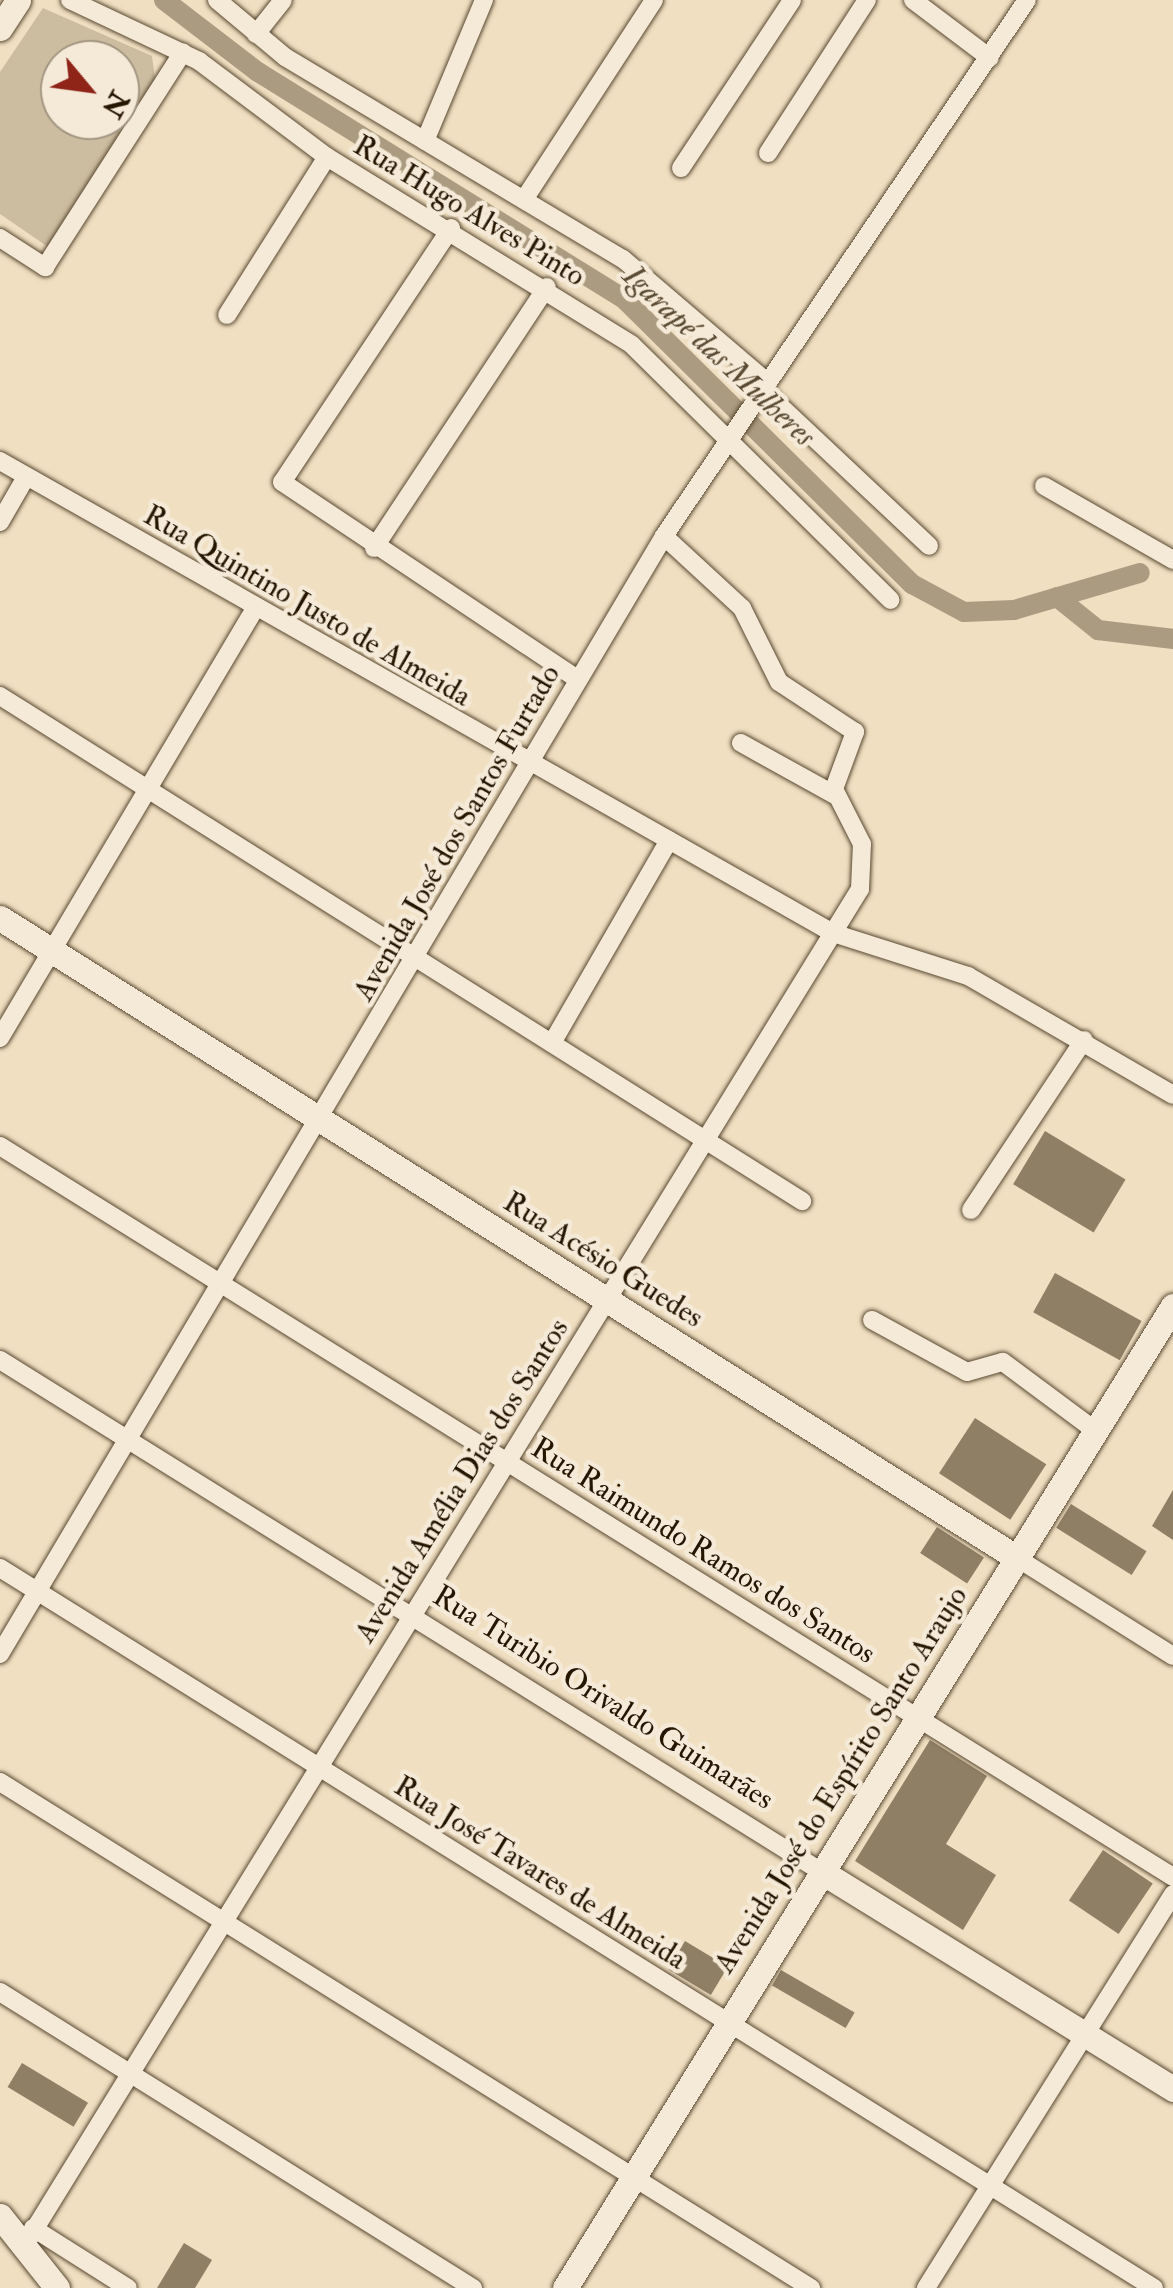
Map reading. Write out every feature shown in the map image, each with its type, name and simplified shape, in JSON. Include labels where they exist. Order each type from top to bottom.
[{"type":"street","points":[[0,28],[18,0]]},
{"type":"street","name":"Rua Hugo Alves Pinto","points":[[70,0],[183,52],[327,157],[548,287],[632,345],[730,437],[891,600]]},
{"type":"street","name":"Rua Hugo Alves Pinto","points":[[217,0],[256,34],[426,142],[623,259],[928,546]]},
{"type":"street","points":[[256,34],[283,0]]},
{"type":"street","points":[[426,142],[484,0]]},
{"type":"street","points":[[525,198],[654,0]]},
{"type":"street","points":[[680,168],[792,0]]},
{"type":"street","points":[[768,153],[867,0]]},
{"type":"street","points":[[913,0],[990,58]]},
{"type":"street","name":"Avenida José dos Santos Furtado","points":[[0,1654],[224,1286],[664,536],[1027,0]]},
{"type":"street","points":[[0,238],[45,267],[183,52]]},
{"type":"street","points":[[227,316],[327,157]]},
{"type":"street","points":[[451,228],[282,482],[374,548],[577,679]]},
{"type":"street","points":[[374,548],[548,287]]},
{"type":"street","name":"Rua Quintino Justo de Almeida","points":[[0,461],[833,933],[968,976],[1173,1095]]},
{"type":"street","points":[[0,522],[26,478]]},
{"type":"street","points":[[1044,486],[1173,560]]},
{"type":"street","points":[[664,536],[742,608],[779,682],[855,732],[835,794],[740,743]]},
{"type":"street","points":[[0,1038],[151,792],[255,608]]},
{"type":"street","points":[[0,696],[802,1201]]},
{"type":"street","name":"Avenida Amélia Dias dos Santos","points":[[28,2238],[126,2072],[412,1617],[860,889],[862,844],[835,794]]},
{"type":"street","points":[[552,1043],[668,840]]},
{"type":"street","name":"Rua Acésio Guedes","points":[[0,918],[1173,1656]]},
{"type":"street","points":[[971,1210],[1084,1040]]},
{"type":"street","name":"Rua Raimundo Ramos dos Santos","points":[[0,1146],[1173,1877]]},
{"type":"street","name":"Avenida José do Espírito Santo Araujo","points":[[565,2288],[1173,1306]]},
{"type":"street","points":[[872,1320],[967,1372],[1003,1362],[1096,1431]]},
{"type":"street","name":"Rua Turibio Orivaldo Guimarães","points":[[0,1360],[1173,2090]]},
{"type":"street","name":"Rua José Tavares de Almeida","points":[[0,1568],[1154,2288]]},
{"type":"street","points":[[0,1782],[812,2288]]},
{"type":"street","points":[[926,2288],[1173,1894]]},
{"type":"street","points":[[0,1992],[472,2288]]},
{"type":"street","points":[[0,2216],[28,2238],[128,2288]]},
{"type":"street","points":[[28,2238],[56,2288]]},
{"type":"shaded area","points":[[43,8],[116,40],[40,40],[40,140],[121,140],[51,249],[0,214],[0,72]]},
{"type":"shaded area","points":[[140,51],[152,56],[156,86],[140,111]]},
{"type":"building","points":[[1045,1131],[1126,1179],[1094,1233],[1013,1184]]},
{"type":"building","points":[[1055,1273],[1142,1321],[1120,1360],[1033,1312]]},
{"type":"building","points":[[975,1418],[1046,1464],[1010,1520],[939,1473]]},
{"type":"building","points":[[1173,1490],[1173,1540],[1152,1526]]},
{"type":"building","points":[[1071,1504],[1146,1551],[1132,1575],[1056,1528]]},
{"type":"building","points":[[937,1527],[984,1557],[967,1583],[920,1553]]},
{"type":"building","points":[[930,1740],[987,1776],[946,1844],[996,1875],[963,1930],[855,1861]]},
{"type":"building","points":[[1103,1850],[1153,1884],[1119,1934],[1069,1901]]},
{"type":"building","points":[[685,1941],[728,1967],[711,1995],[668,1969]]},
{"type":"building","points":[[781,1970],[855,2012],[846,2028],[772,1986]]},
{"type":"building","points":[[22,2063],[88,2103],[74,2127],[8,2087]]},
{"type":"building","points":[[184,2243],[212,2260],[195,2288],[157,2288]]},
{"type":"waterway","name":"Igarapé das Mulheres","points":[[164,0],[258,72],[623,298],[912,584],[964,612],[1014,610],[1140,573]]},
{"type":"waterway","points":[[1057,597],[1098,630],[1173,639]]}]
